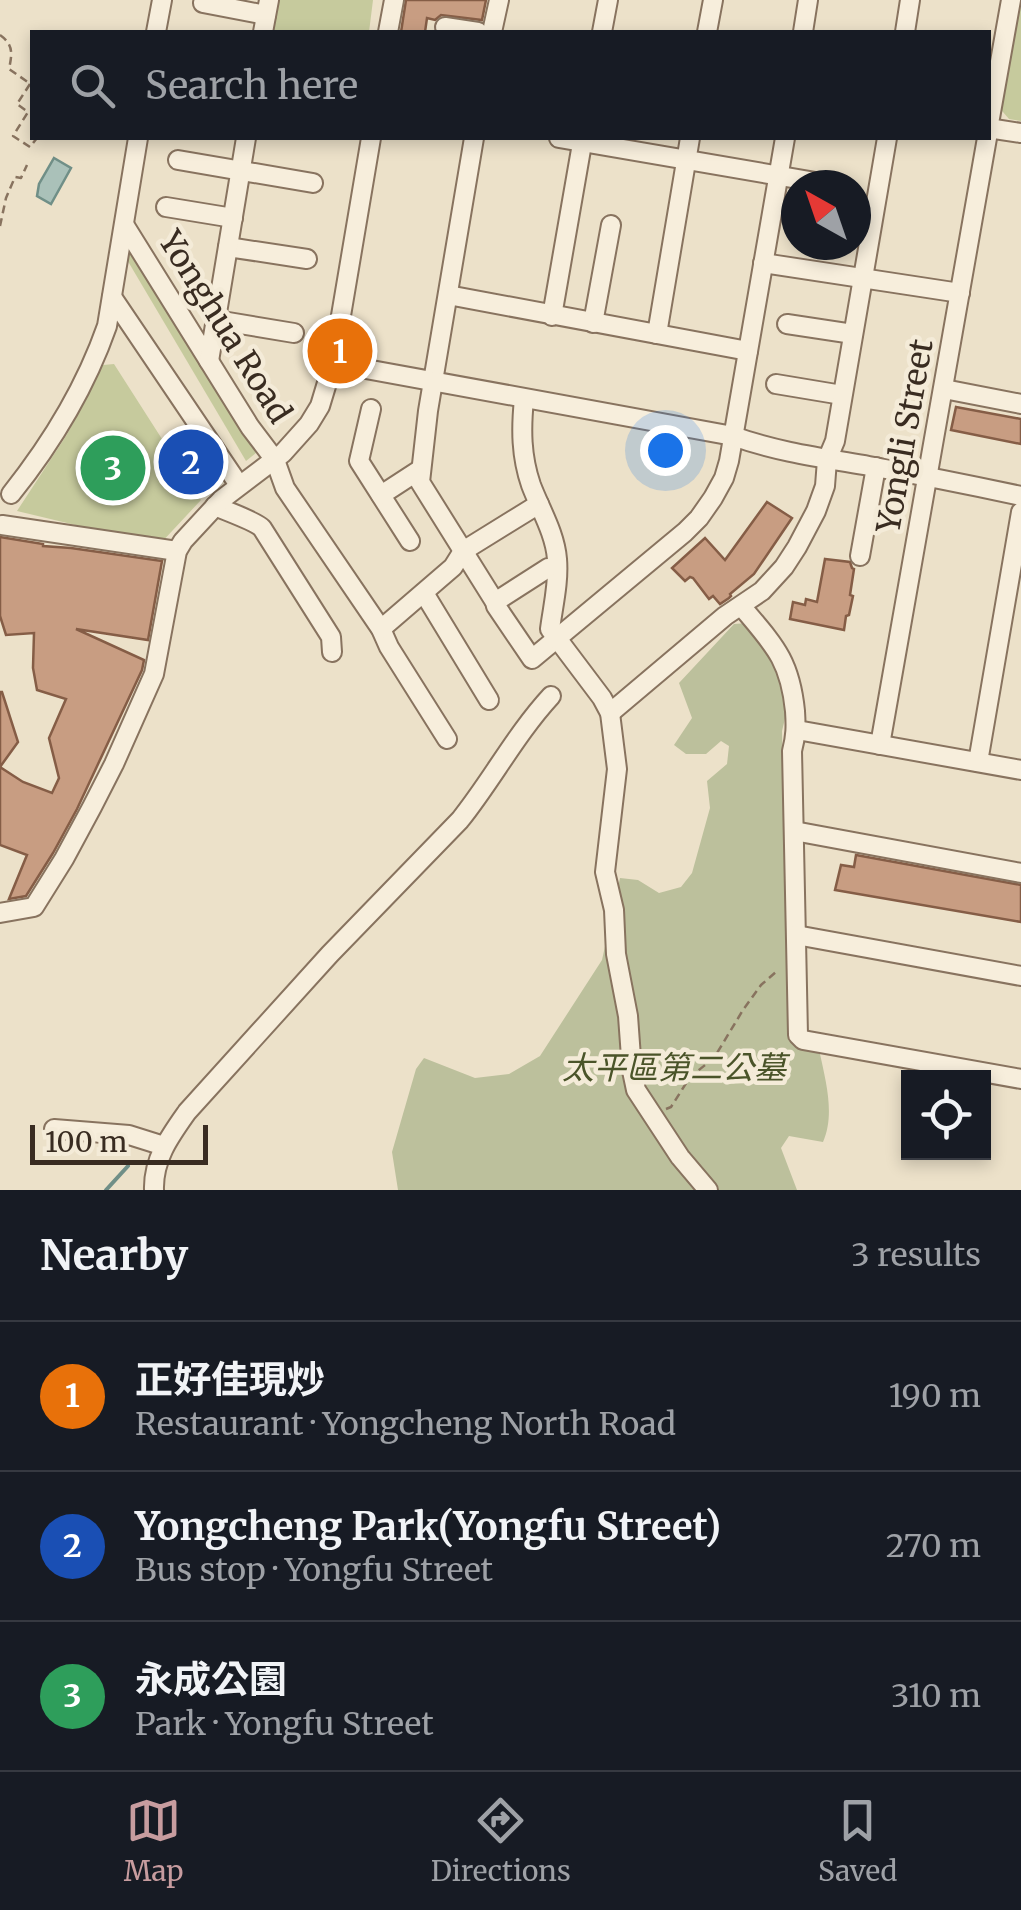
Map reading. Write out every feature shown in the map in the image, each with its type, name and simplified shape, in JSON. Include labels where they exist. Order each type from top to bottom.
[{"type":"street","points":[[156,30],[162,0]]},
{"type":"street","points":[[492,30],[499,0]]},
{"type":"street","points":[[602,30],[608,0]]},
{"type":"street","points":[[707,30],[713,0]]},
{"type":"street","points":[[802,30],[808,0]]},
{"type":"street","points":[[905,30],[910,0]]},
{"type":"street","points":[[991,116],[1011,0]]},
{"type":"street","points":[[388,30],[389,1]]},
{"type":"street","points":[[202,3],[266,16]]},
{"type":"street","points":[[445,28],[462,30]]},
{"type":"street","points":[[991,128],[1021,134]]},
{"type":"street","points":[[11,494],[47,445],[104,335],[138,140]]},
{"type":"street","points":[[209,361],[246,140]]},
{"type":"street","points":[[0,913],[34,907],[64,860],[114,764],[154,674],[177,551],[215,506],[274,460],[309,424],[320,406],[333,363],[371,140]]},
{"type":"street","points":[[474,140],[420,482],[532,659],[699,518],[724,478],[785,140]]},
{"type":"street","points":[[552,316],[583,140],[779,175]]},
{"type":"street","points":[[657,334],[690,140]]},
{"type":"street","points":[[610,713],[726,616],[762,591],[797,547],[825,486],[886,140]]},
{"type":"street","name":"Yongli Street","points":[[880,745],[987,140]]},
{"type":"street","points":[[178,160],[312,183]]},
{"type":"street","points":[[166,207],[232,218]]},
{"type":"street","points":[[593,323],[611,225]]},
{"type":"street","name":"Yonghua Road","points":[[124,226],[274,460],[285,488],[380,629],[447,738]]},
{"type":"street","points":[[228,246],[307,259]]},
{"type":"street","points":[[764,263],[960,293]]},
{"type":"street","points":[[448,295],[748,351]]},
{"type":"street","points":[[112,297],[239,485]]},
{"type":"street","points":[[216,320],[294,334]]},
{"type":"street","points":[[787,324],[853,334]]},
{"type":"street","points":[[333,363],[733,436],[828,460],[1021,496]]},
{"type":"street","points":[[776,384],[842,395]]},
{"type":"street","points":[[944,389],[1021,404]]},
{"type":"street","points":[[524,399],[521,439],[526,468],[557,557],[550,630],[610,713],[617,768],[605,872],[614,910],[616,954],[636,1090],[680,1157],[708,1190]]},
{"type":"street","points":[[372,409],[359,460],[410,541]]},
{"type":"street","points":[[860,556],[876,467]]},
{"type":"street","points":[[381,496],[421,469]]},
{"type":"street","points":[[380,629],[454,567],[463,551],[539,504]]},
{"type":"street","points":[[215,506],[262,528],[331,637],[332,652]]},
{"type":"street","points":[[978,762],[1013,604],[1021,512]]},
{"type":"street","points":[[2,525],[177,551]]},
{"type":"street","points":[[495,602],[548,568]]},
{"type":"street","points":[[424,592],[490,700]]},
{"type":"street","points":[[742,607],[775,646],[794,695],[798,1035],[802,1040],[1021,1080]]},
{"type":"street","points":[[154,1190],[159,1157],[187,1112],[330,954],[460,820],[528,722],[552,696]]},
{"type":"street","points":[[797,730],[1021,770]]},
{"type":"street","points":[[794,831],[1021,873]]},
{"type":"street","points":[[796,935],[1021,976]]},
{"type":"street","points":[[54,1130],[130,1135],[164,1146]]},
{"type":"path","points":[[0,35],[12,51],[10,68],[30,83]]},
{"type":"path","points":[[30,85],[17,104],[28,112],[13,136],[30,147],[35,140]]},
{"type":"path","points":[[0,226],[14,178],[22,178],[28,164]]},
{"type":"path","points":[[0,195],[6,198]]},
{"type":"path","points":[[651,1116],[670,1106],[690,1078],[714,1058],[761,985],[776,972]]},
{"type":"green space","points":[[274,0],[373,0],[369,30],[269,30]]},
{"type":"green space","points":[[1014,5],[1021,6],[1021,121],[1009,119],[997,105]]},
{"type":"green space","points":[[130,239],[262,448],[246,461],[126,258]]},
{"type":"green space","points":[[114,364],[201,500],[159,545],[17,511],[86,399],[93,366]]},
{"type":"green space","name":"太平區第二公墓","points":[[748,623],[768,647],[790,698],[782,731],[790,1042],[820,1054],[828,1098],[823,1142],[789,1136],[781,1148],[797,1190],[398,1190],[392,1152],[416,1069],[424,1058],[475,1078],[509,1074],[540,1056],[602,960],[620,878],[638,880],[659,893],[681,887],[692,873],[710,808],[707,781],[727,764],[729,746],[721,741],[706,754],[686,754],[674,745],[692,718],[679,683],[734,624]]},
{"type":"water","points":[[54,158],[71,168],[51,204],[37,196],[39,184]]},
{"type":"building","points":[[406,0],[486,0],[482,20],[441,15],[435,20],[427,18],[425,30],[401,30]]},
{"type":"building","points":[[956,407],[1021,419],[1021,444],[951,430]]},
{"type":"building","points":[[767,502],[792,518],[754,574],[729,598],[720,604],[713,596],[709,599],[693,578],[685,581],[672,568],[705,538],[725,560]]},
{"type":"building","points":[[0,537],[162,561],[148,640],[76,629],[144,660],[142,670],[53,853],[26,896],[9,899],[27,855],[0,845],[0,767],[23,782],[52,793],[59,778],[49,738],[66,699],[37,690],[34,633],[6,635],[0,616]]},
{"type":"building","points":[[825,559],[850,562],[854,569],[850,595],[853,596],[844,630],[790,619],[793,602],[817,602]]},
{"type":"building","points":[[0,692],[2,692],[18,742],[0,767]]},
{"type":"building","points":[[856,855],[1021,885],[1021,922],[835,890],[841,865],[854,867]]},
{"type":"waterway","points":[[106,1190],[128,1166]]},
{"type":"place","name":"正好佳現炒","points":[[340,351]]},
{"type":"place","name":"Yongcheng Park(Yongfu Street)","points":[[191,462]]},
{"type":"place","name":"永成公園","points":[[113,468]]}]
